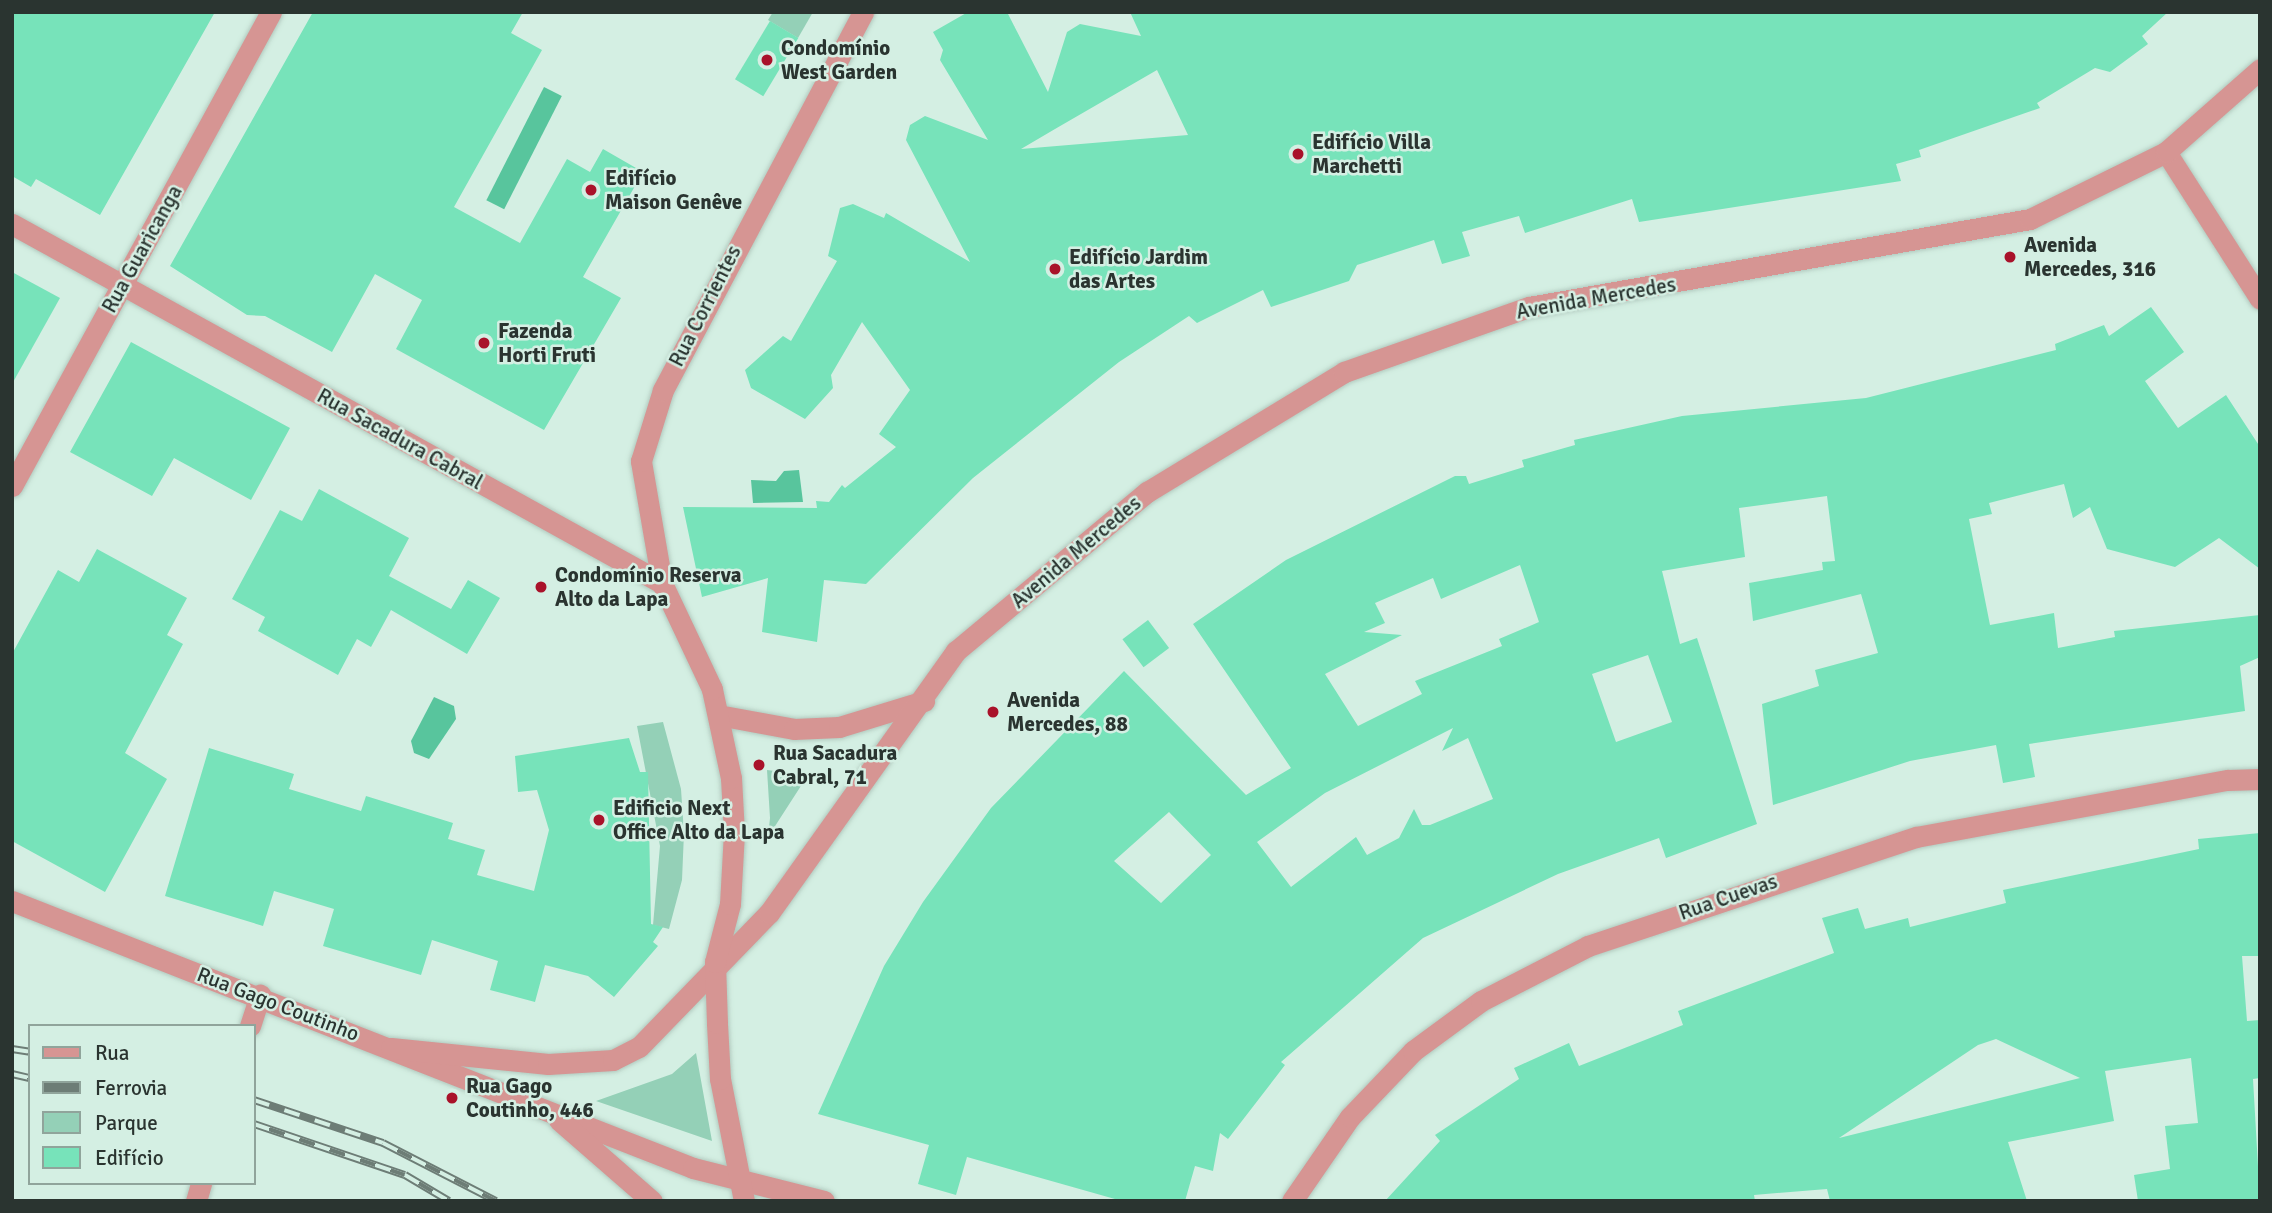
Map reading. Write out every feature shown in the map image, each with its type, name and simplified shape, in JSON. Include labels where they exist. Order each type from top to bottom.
[{"type":"street","name":"Rua Guaricanga","points":[[12,486],[271,12]]},
{"type":"street","name":"Rua Corrientes","points":[[662,583],[641,461],[663,390],[863,12]]},
{"type":"street","name":"Avenida Mercedes","points":[[715,962],[769,913],[924,701],[957,651],[1147,492],[1344,372],[1529,307],[2030,219],[2166,152],[2260,69]]},
{"type":"street","points":[[2166,152],[2260,299]]},
{"type":"street","name":"Rua Sacadura Cabral","points":[[12,224],[662,583]]},
{"type":"street","points":[[662,583],[718,715],[734,833],[730,904],[715,962],[720,1079],[744,1201]]},
{"type":"street","points":[[718,715],[794,729],[839,727],[924,701]]},
{"type":"street","name":"Rua Cuevas","points":[[1292,1201],[1350,1117],[1412,1051],[1481,1001],[1588,946],[1916,837],[2228,779],[2260,779]]},
{"type":"street","name":"Rua Gago Coutinho","points":[[12,901],[260,995],[693,1168],[738,1177],[780,1196],[824,1201]]},
{"type":"street","points":[[391,1048],[548,1064],[613,1060],[664,1028],[715,962]]},
{"type":"street","points":[[251,1024],[260,995]]},
{"type":"street","points":[[545,1107],[652,1201]]},
{"type":"street","points":[[733,1153],[780,1196]]},
{"type":"green space","points":[[773,12],[813,12],[798,38],[768,20]]},
{"type":"green space","points":[[663,722],[681,789],[684,833],[682,880],[669,929],[653,925],[660,846],[637,726]]},
{"type":"green space","points":[[767,770],[808,775],[768,837],[770,818]]},
{"type":"green space","points":[[696,1053],[712,1141],[596,1101],[672,1074]]},
{"type":"shaded area","points":[[544,87],[562,96],[504,209],[486,200]]},
{"type":"shaded area","points":[[799,470],[803,502],[753,503],[751,480],[776,481],[784,471]]},
{"type":"shaded area","points":[[434,697],[454,706],[456,719],[429,759],[414,753],[411,741]]},
{"type":"building","points":[[12,12],[215,12],[100,215],[36,179],[31,187],[12,176]]},
{"type":"building","points":[[313,12],[523,12],[511,33],[542,50],[454,207],[520,243],[567,159],[590,172],[603,149],[643,172],[583,277],[621,298],[544,430],[396,349],[422,300],[375,274],[332,352],[265,316],[247,315],[170,266]]},
{"type":"building","points":[[968,12],[1007,12],[1048,92],[1067,32],[1080,24],[1141,36],[1130,12],[2168,12],[2142,36],[2148,44],[2110,72],[2095,68],[2037,103],[2040,108],[1919,150],[1921,157],[1896,164],[1901,181],[1639,222],[1632,199],[1525,233],[1519,216],[1462,232],[1470,256],[1442,264],[1434,240],[1357,265],[1349,281],[1271,307],[1263,290],[1197,323],[1189,316],[1119,362],[973,478],[866,584],[824,580],[817,642],[762,632],[768,578],[702,597],[683,507],[817,508],[816,501],[829,502],[842,485],[845,488],[896,447],[879,434],[910,390],[862,322],[831,375],[833,388],[805,419],[751,388],[745,370],[783,336],[791,341],[837,261],[828,256],[840,208],[853,204],[884,218],[886,213],[970,262],[906,140],[910,125],[925,116],[988,140],[940,60],[943,50],[933,32]],"holes":[[[1157,70],[1188,135],[1021,149]]]},
{"type":"building","name":"Condomínio West Garden","points":[[770,21],[798,38],[763,96],[735,79]]},
{"type":"building","points":[[12,272],[60,298],[12,384]]},
{"type":"building","points":[[2151,307],[2184,352],[2145,381],[2178,428],[2226,395],[2260,447],[2260,569],[2219,538],[2175,567],[2107,549],[2090,507],[2073,518],[2064,484],[1989,503],[1992,514],[1969,519],[1990,625],[2054,613],[2058,648],[2115,637],[2114,631],[2260,615],[2260,657],[2240,666],[2245,711],[2029,744],[2035,777],[2003,783],[1996,745],[1910,761],[1773,805],[1762,704],[1819,686],[1815,670],[1878,653],[1861,594],[1753,621],[1749,583],[1823,570],[1822,562],[1835,561],[1827,496],[1739,508],[1745,557],[1662,571],[1680,644],[1697,638],[1757,824],[1666,858],[1659,838],[1558,874],[1423,938],[1281,1062],[1285,1065],[1228,1139],[1220,1133],[1213,1171],[1195,1166],[1185,1201],[1122,1201],[967,1157],[956,1195],[918,1184],[929,1145],[818,1114],[884,966],[923,902],[991,808],[1124,671],[1246,795],[1291,768],[1193,624],[1286,560],[1455,476],[1466,476],[1469,484],[1524,467],[1522,460],[1575,445],[1574,440],[1682,416],[1866,398],[2056,350],[2055,344],[2104,325],[2109,336]],"holes":[[[1520,565],[1539,622],[1499,639],[1502,646],[1415,681],[1422,694],[1358,726],[1325,674],[1402,635],[1364,632],[1385,623],[1375,603],[1433,578],[1441,599]],[[1648,655],[1672,722],[1616,742],[1592,674]],[[1453,728],[1442,751],[1468,738],[1493,799],[1430,825],[1422,825],[1414,809],[1399,838],[1367,855],[1356,837],[1291,887],[1257,842],[1325,793]],[[1169,812],[1211,855],[1161,903],[1114,861]]]},
{"type":"building","points":[[131,342],[290,428],[251,500],[174,458],[152,496],[70,452]]},
{"type":"building","points":[[319,489],[409,538],[389,576],[451,609],[468,580],[500,598],[467,654],[391,610],[371,647],[357,639],[338,675],[258,631],[265,617],[232,599],[280,510],[302,521]]},
{"type":"building","points":[[97,549],[187,598],[167,635],[183,644],[125,753],[167,779],[105,892],[12,841],[12,654],[58,570],[79,582]]},
{"type":"building","points":[[1148,620],[1169,648],[1144,667],[1122,639]]},
{"type":"building","points":[[629,738],[640,772],[648,772],[651,924],[663,927],[653,942],[658,946],[614,997],[588,976],[545,965],[535,1002],[490,990],[498,961],[432,940],[421,975],[323,946],[334,909],[274,891],[263,926],[165,896],[209,748],[294,774],[289,789],[361,811],[366,796],[453,823],[448,839],[485,850],[477,875],[534,891],[549,830],[537,790],[518,792],[515,756]]},
{"type":"building","points":[[2260,833],[2258,956],[2242,956],[2247,1021],[2260,1020],[2260,1078],[2253,1079],[2260,1201],[2138,1201],[2134,1175],[2170,1169],[2165,1126],[2198,1123],[2191,1058],[2105,1071],[2114,1121],[2008,1142],[2027,1201],[1830,1201],[1827,1189],[1754,1195],[1755,1201],[1385,1201],[1440,1141],[1435,1135],[1519,1079],[1514,1068],[1569,1043],[1579,1066],[1683,1025],[1678,1011],[1834,953],[1822,918],[1858,908],[1865,929],[1908,918],[1910,927],[2006,903],[2003,890],[2199,849],[2198,839]],"holes":[[[1996,1039],[2080,1078],[1839,1138],[1978,1045]]]},
{"type":"railway","points":[[12,1049],[28,1052]]},
{"type":"railway","points":[[12,1074],[28,1078]]},
{"type":"railway","points":[[256,1101],[383,1143],[496,1201]]},
{"type":"railway","points":[[256,1125],[405,1175],[449,1201]]},
{"type":"place","name":"Condomínio West Garden","points":[[767,60]]},
{"type":"place","name":"Edifício Villa Marchetti","points":[[1298,154]]},
{"type":"place","name":"Edifício Maison Genêve","points":[[591,190]]},
{"type":"place","name":"Avenida Mercedes, 316","points":[[2010,257]]},
{"type":"place","name":"Edifício Jardim das Artes","points":[[1055,269]]},
{"type":"place","name":"Fazenda Horti Fruti","points":[[484,343]]},
{"type":"place","name":"Condomínio Reserva Alto da Lapa","points":[[541,587]]},
{"type":"place","name":"Avenida Mercedes, 88","points":[[993,712]]},
{"type":"place","name":"Rua Sacadura Cabral, 71","points":[[759,765]]},
{"type":"place","name":"Edificio Next Office Alto da Lapa","points":[[599,820]]},
{"type":"place","name":"Rua Gago Coutinho, 446","points":[[452,1098]]}]
